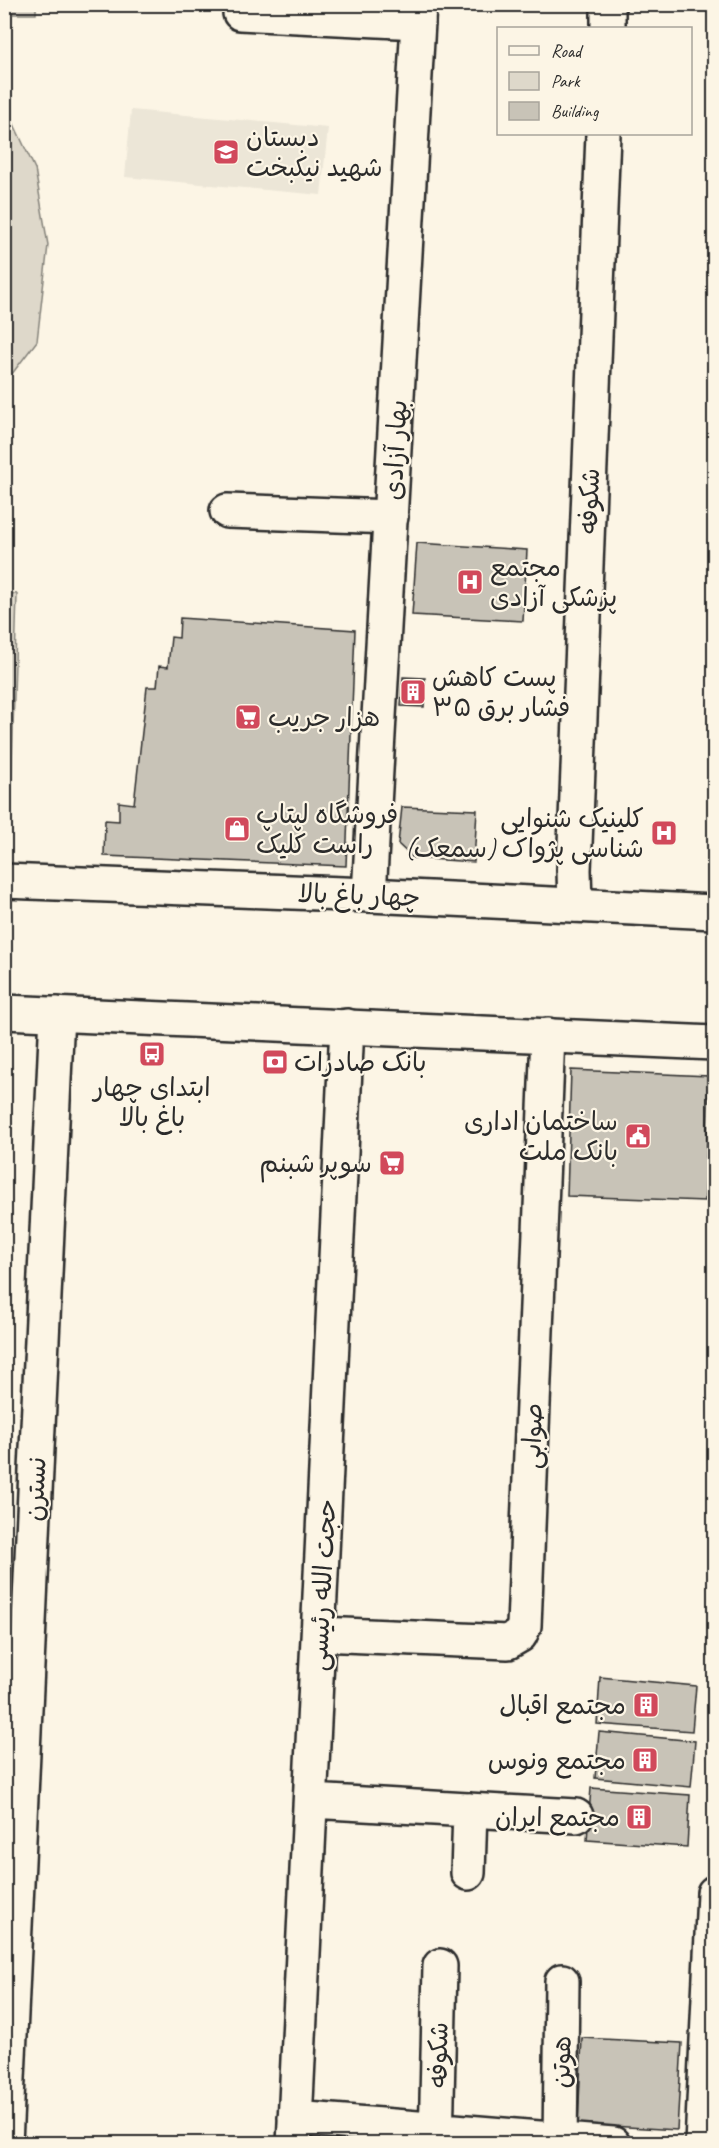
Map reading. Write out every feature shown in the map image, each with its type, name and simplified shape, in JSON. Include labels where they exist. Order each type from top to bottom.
[{"type":"street","points":[[608,4],[608,27]]},
{"type":"street","points":[[240,18],[419,13]]},
{"type":"street","name":"بهار آزادی","points":[[369,895],[419,13]]},
{"type":"street","name":"شکوفه","points":[[575,905],[574,870],[603,135]]},
{"type":"street","points":[[227,511],[391,517]]},
{"type":"street","name":"چهار باغ بالا","points":[[6,882],[369,895],[714,912]]},
{"type":"street","points":[[4,1012],[714,1043]]},
{"type":"street","name":"نسترن","points":[[5,2144],[57,1014]]},
{"type":"street","name":"حجت الله رئیسی","points":[[294,2131],[320,1634],[347,1026]]},
{"type":"street","name":"صوابی","points":[[320,1634],[508,1642],[520,1635],[524,1626],[548,1035]]},
{"type":"street","points":[[311,1801],[576,1816]]},
{"type":"street","points":[[468,1873],[470,1810]]},
{"type":"street","points":[[702,2144],[714,1893]]},
{"type":"street","name":"شکوفه","points":[[436,2136],[440,1966]]},
{"type":"street","name":"هوتن","points":[[560,2141],[562,1982]]},
{"type":"street","points":[[294,2131],[613,2144]]},
{"type":"shaded area","name":"دبستان شهید نیکبخت","points":[[131,110],[328,128],[321,195],[125,177]]},
{"type":"green space","points":[[5,4],[36,5],[36,14],[5,14]]},
{"type":"green space","points":[[4,103],[35,169],[48,245],[37,341],[5,383]]},
{"type":"green space","points":[[5,593],[17,594],[11,797],[4,797]]},
{"type":"building","name":"مجتمع پزشکی آزادی","points":[[417,543],[527,550],[523,621],[412,615]]},
{"type":"building","name":"هزار جریب","points":[[180,618],[355,630],[346,866],[104,856],[105,820],[119,821],[119,802],[134,804],[147,687],[157,687],[159,666],[168,667],[171,637],[179,638]]},
{"type":"building","name":"پست کاهش فشار برق ۳۵","points":[[403,677],[425,678],[424,707],[401,706]]},
{"type":"building","points":[[402,807],[477,810],[474,862],[413,858],[398,844]]},
{"type":"building","name":"ساختمان اداری بانک ملت","points":[[571,1070],[709,1076],[705,1201],[567,1196]]},
{"type":"building","name":"مجتمع اقبال","points":[[600,1677],[696,1686],[692,1731],[597,1724]]},
{"type":"building","name":"مجتمع ونوس","points":[[599,1732],[695,1741],[691,1787],[595,1778]]},
{"type":"building","name":"مجتمع ایران","points":[[591,1788],[690,1795],[687,1847],[587,1840]]},
{"type":"building","points":[[582,2038],[682,2043],[677,2130],[578,2124]]},
{"type":"place","name":"دبستان شهید نیکبخت","points":[[226,152]]},
{"type":"place","name":"مجتمع پزشکی آزادی","points":[[470,582]]},
{"type":"place","name":"پست کاهش فشار برق ۳۵","points":[[413,692]]},
{"type":"place","name":"هزار جریب","points":[[248,717]]},
{"type":"place","name":"فروشگاه لپتاپ راست کلیک","points":[[237,829]]},
{"type":"place","name":"کلینیک شنوایی شناسی پژواک (سمعک)","points":[[664,833]]},
{"type":"place","name":"ابتدای چهار باغ بالا","points":[[152,1054]]},
{"type":"place","name":"بانک صادرات","points":[[275,1062]]},
{"type":"place","name":"ساختمان اداری بانک ملت","points":[[638,1136]]},
{"type":"place","name":"سوپر شبنم","points":[[392,1163]]},
{"type":"place","name":"مجتمع اقبال","points":[[646,1705]]},
{"type":"place","name":"مجتمع ونوس","points":[[645,1760]]},
{"type":"place","name":"مجتمع ایران","points":[[639,1817]]}]
